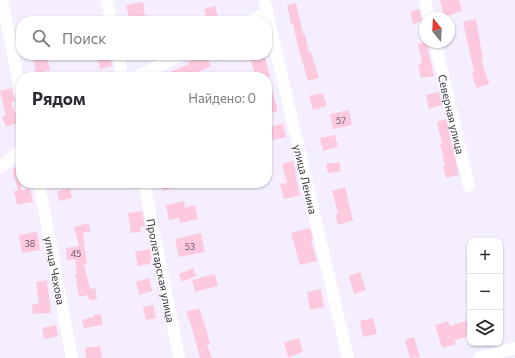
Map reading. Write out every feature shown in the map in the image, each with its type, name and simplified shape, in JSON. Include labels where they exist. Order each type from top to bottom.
[{"type":"street","points":[[2,0],[17,72]]},
{"type":"street","points":[[107,0],[110,16]]},
{"type":"street","points":[[425,0],[428,12]]},
{"type":"street","points":[[255,16],[266,4]]},
{"type":"street","name":"улица Ленина","points":[[266,4],[269,16]]},
{"type":"street","name":"улица Ленина","points":[[272,30],[348,358]]},
{"type":"street","name":"Северная улица","points":[[436,48],[469,186]]},
{"type":"street","points":[[119,60],[121,72]]},
{"type":"street","points":[[146,72],[171,60]]},
{"type":"street","points":[[0,167],[16,155]]},
{"type":"street","name":"улица Чехова","points":[[40,188],[72,358]]},
{"type":"street","name":"Пролетарская улица","points":[[145,188],[179,358]]},
{"type":"street","points":[[486,357],[515,348]]},
{"type":"building","points":[[440,0],[459,0],[462,11],[455,13],[455,12],[443,12]]},
{"type":"building","points":[[143,2],[145,16],[129,16],[126,5]]},
{"type":"building","points":[[296,3],[303,34],[305,34],[309,53],[311,52],[319,78],[308,81],[293,23],[291,24],[287,5]]},
{"type":"building","points":[[215,6],[218,16],[206,16],[204,9]]},
{"type":"building","points":[[419,9],[419,22],[413,24],[410,12]]},
{"type":"building","points":[[476,19],[483,59],[481,59],[489,84],[476,88],[463,22]]},
{"type":"building","points":[[418,44],[419,48],[427,48],[434,76],[421,78],[418,64],[422,63]]},
{"type":"building","points":[[33,60],[48,60],[50,70],[36,72]]},
{"type":"building","points":[[98,60],[111,60],[112,66],[100,69]]},
{"type":"building","points":[[193,60],[208,60],[211,66],[198,72],[170,72],[189,64],[188,62]]},
{"type":"building","points":[[251,60],[265,60],[269,72],[254,72]]},
{"type":"building","points":[[12,88],[15,101],[11,102],[16,114],[16,123],[6,127],[2,117],[6,115],[0,91]]},
{"type":"building","points":[[272,90],[278,111],[272,113]]},
{"type":"building","points":[[439,92],[442,105],[429,109],[426,95]]},
{"type":"building","points":[[323,93],[327,106],[313,110],[309,96]]},
{"type":"building","points":[[349,110],[352,125],[333,129],[330,114]]},
{"type":"building","points":[[446,119],[459,175],[446,178],[440,144],[442,144],[437,122]]},
{"type":"building","points":[[283,124],[286,137],[273,140],[272,127]]},
{"type":"building","points":[[335,135],[338,147],[323,151],[320,138]]},
{"type":"building","points":[[293,161],[300,195],[284,199],[280,184],[287,183],[282,164]]},
{"type":"building","points":[[339,162],[341,171],[328,173],[326,164]]},
{"type":"building","points":[[16,168],[16,183],[12,169]]},
{"type":"building","points":[[345,187],[353,220],[338,225],[335,214],[338,213],[332,191]]},
{"type":"building","points":[[17,188],[21,188],[21,190],[30,188],[33,202],[17,205],[14,191],[18,190]]},
{"type":"building","points":[[70,188],[72,198],[59,201],[57,191]]},
{"type":"building","points":[[162,188],[171,188],[163,191]]},
{"type":"building","points":[[184,201],[185,208],[195,205],[198,219],[180,223],[179,218],[169,220],[166,205]]},
{"type":"building","points":[[142,211],[145,226],[140,227],[141,232],[131,233],[128,213]]},
{"type":"building","points":[[88,223],[91,231],[83,233],[87,264],[84,264],[90,289],[95,288],[97,299],[89,300],[88,295],[79,297],[75,274],[77,274],[75,259],[67,260],[66,248],[79,246],[74,227]]},
{"type":"building","points":[[310,228],[313,240],[311,240],[317,261],[300,265],[291,233]]},
{"type":"building","points":[[37,232],[40,250],[22,253],[19,235]]},
{"type":"building","points":[[201,233],[205,252],[179,257],[175,239]]},
{"type":"building","points":[[150,249],[152,260],[150,260],[150,264],[138,266],[135,252]]},
{"type":"building","points":[[193,268],[196,276],[182,282],[179,274]]},
{"type":"building","points":[[360,272],[366,290],[354,294],[349,276]]},
{"type":"building","points":[[215,274],[218,286],[195,292],[192,280]]},
{"type":"building","points":[[149,278],[152,291],[139,295],[136,282]]},
{"type":"building","points":[[47,280],[51,313],[33,314],[32,304],[39,304],[36,282]]},
{"type":"building","points":[[321,289],[324,307],[310,310],[307,292]]},
{"type":"building","points":[[153,305],[156,318],[146,320],[143,307]]},
{"type":"building","points":[[199,308],[206,328],[210,344],[207,344],[212,358],[200,358],[186,312]]},
{"type":"building","points":[[101,314],[103,325],[84,328],[82,320],[94,317],[93,315]]},
{"type":"building","points":[[373,318],[377,334],[363,337],[360,321]]},
{"type":"building","points":[[448,321],[450,326],[467,321],[467,337],[455,340],[456,344],[442,348],[435,325]]},
{"type":"building","points":[[56,325],[58,336],[44,339],[42,328]]},
{"type":"building","points":[[414,337],[420,357],[410,358],[405,340]]},
{"type":"building","points":[[299,338],[303,352],[288,357],[284,342]]},
{"type":"building","points":[[100,346],[102,358],[86,358],[85,348]]}]
